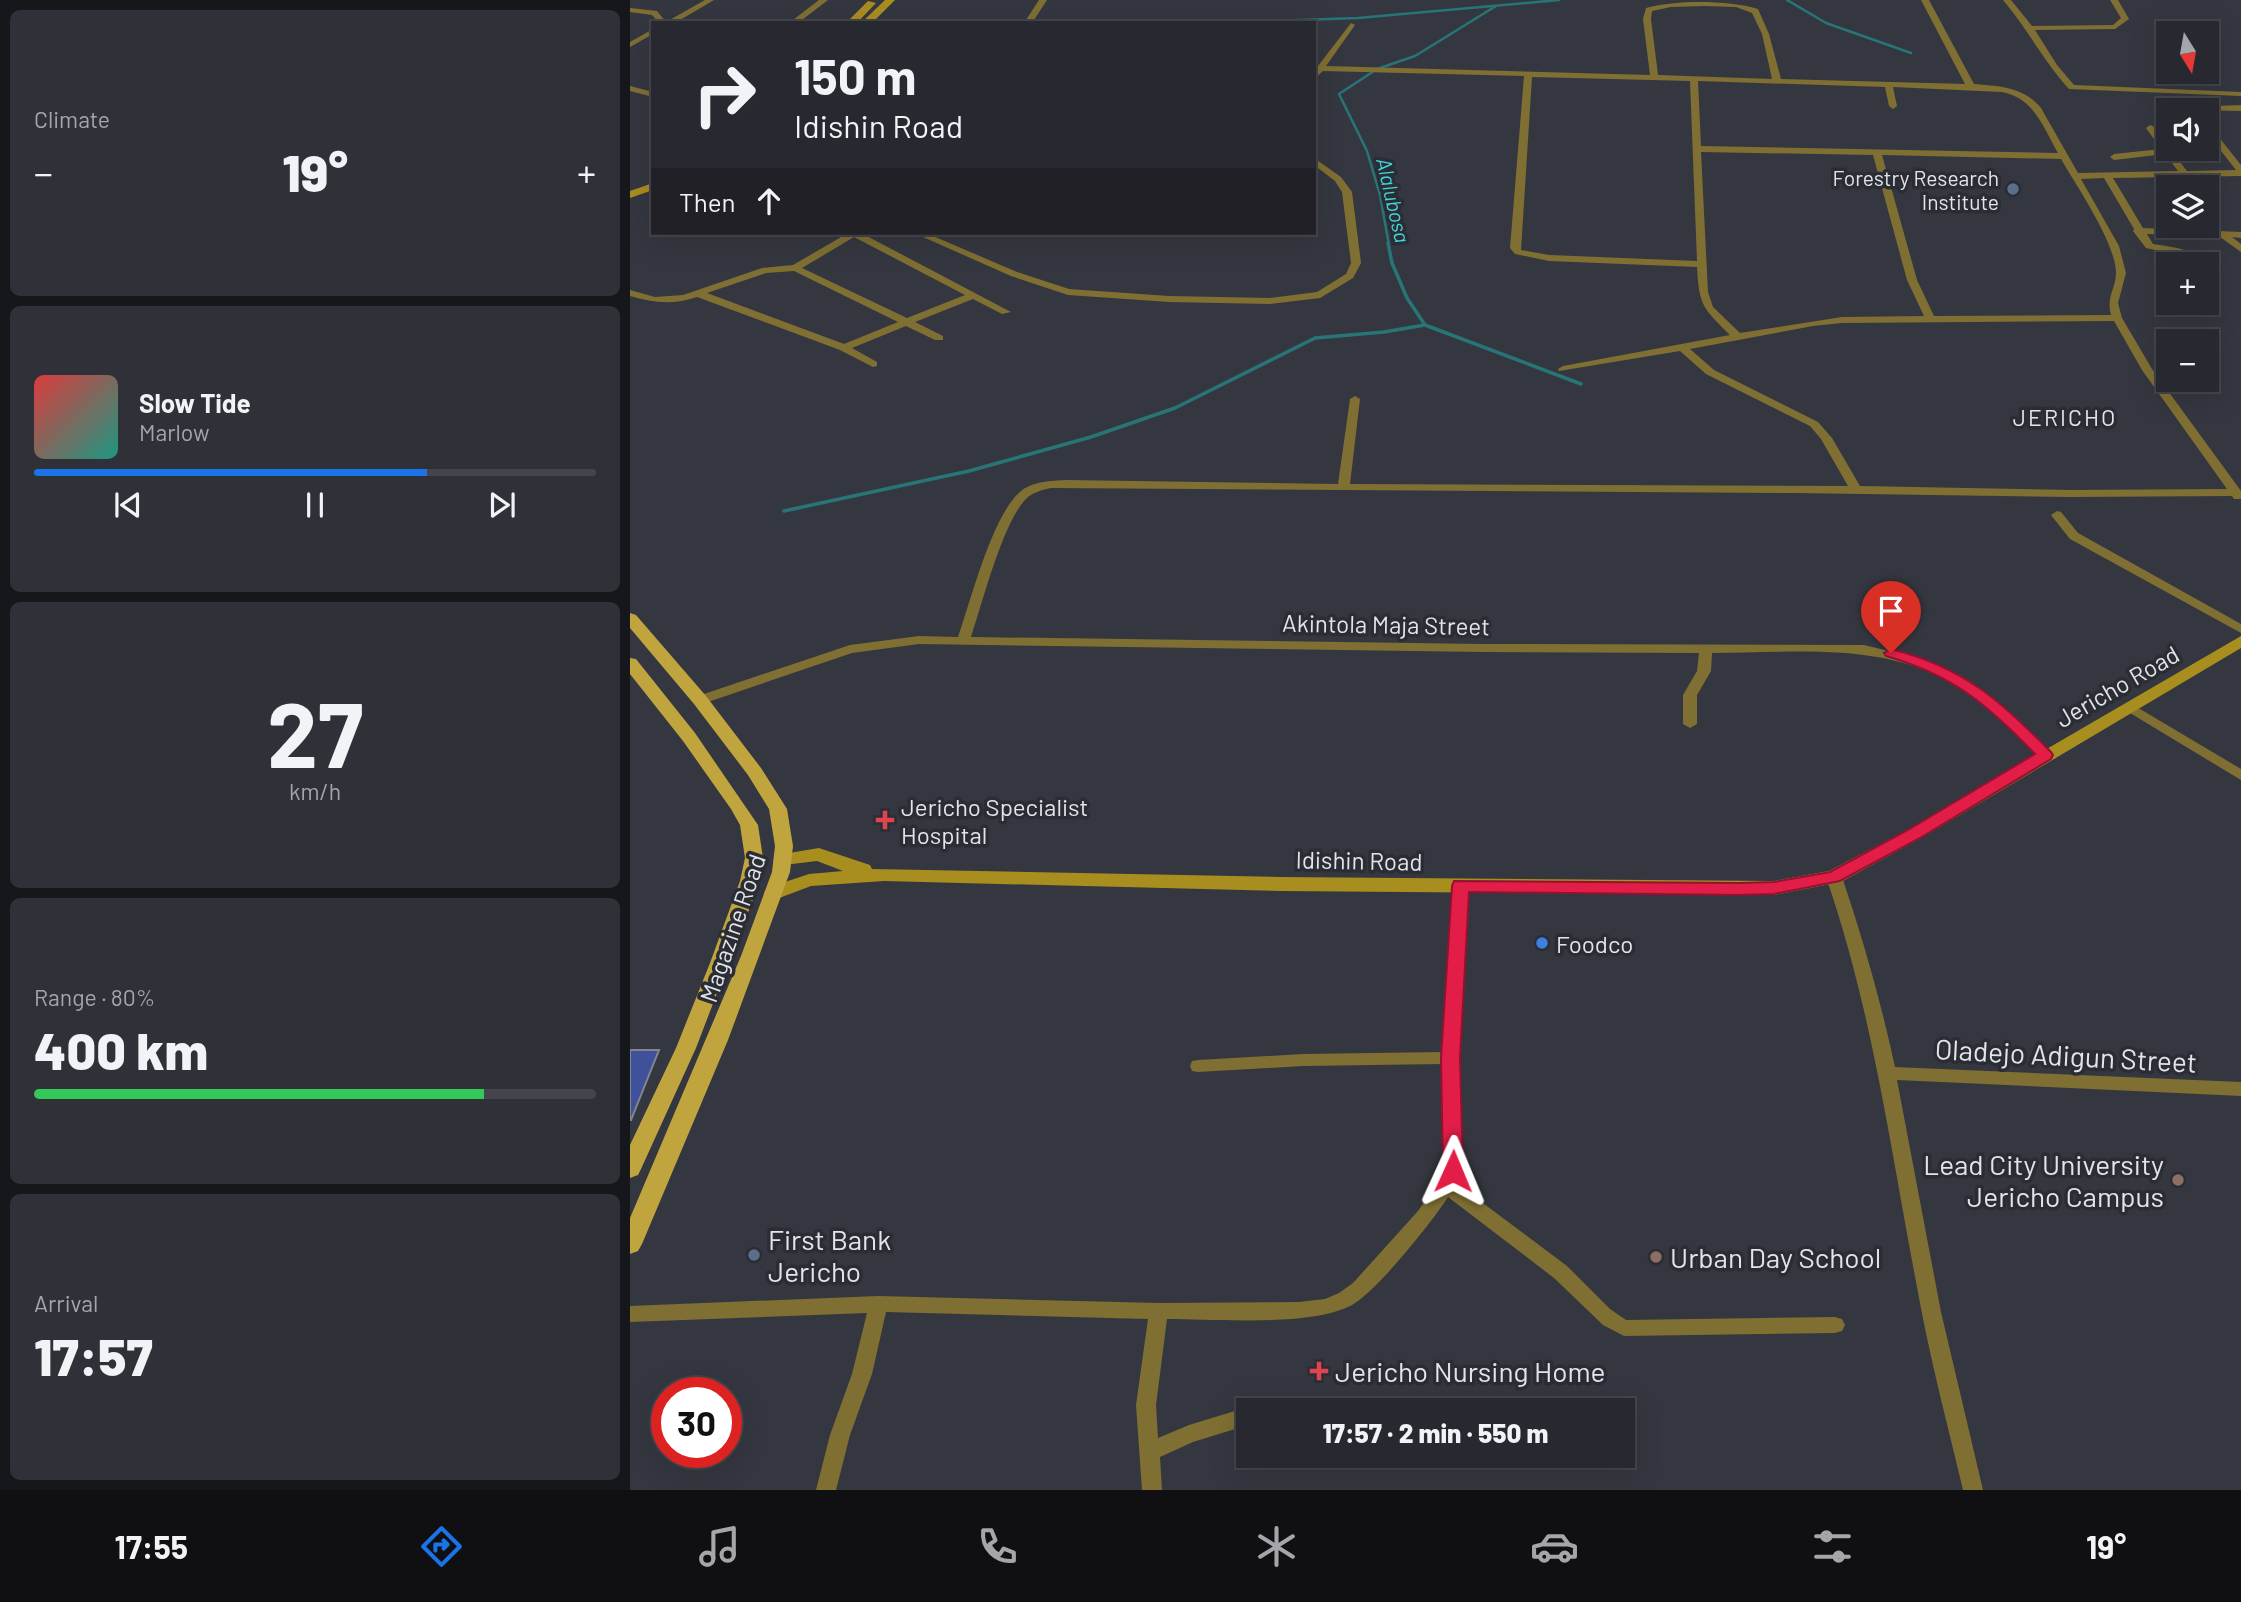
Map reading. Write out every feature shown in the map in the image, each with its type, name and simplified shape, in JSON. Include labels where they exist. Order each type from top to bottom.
[{"type":"main road","name":"Magazine Road","points":[[630,618],[700,701],[773,799],[781,819],[784,859],[774,893],[718,1040],[630,1244]]},
{"type":"main road","name":"Magazine Road","points":[[630,663],[689,737],[739,807],[751,834],[754,858],[750,881],[720,963],[686,1048],[630,1169]]},
{"type":"street","points":[[673,21],[710,0]]},
{"type":"street","points":[[796,21],[824,0]]},
{"type":"street","points":[[852,21],[873,0]]},
{"type":"street","points":[[868,21],[890,0]]},
{"type":"street","points":[[1029,21],[1043,0]]},
{"type":"street","points":[[1925,0],[1971,87]]},
{"type":"street","points":[[2007,0],[2031,28],[2052,66],[2072,87],[2241,94]]},
{"type":"street","points":[[2031,28],[2115,27],[2124,19],[2115,0]]},
{"type":"street","points":[[1654,78],[1647,19],[1650,10],[1675,4],[1717,2],[1747,6],[1755,10],[1773,61],[1777,82]]},
{"type":"street","points":[[630,10],[654,13],[661,21]]},
{"type":"street","points":[[1316,71],[1351,25]]},
{"type":"street","points":[[633,41],[651,32]]},
{"type":"street","points":[[633,41],[651,43]]},
{"type":"street","points":[[1316,71],[1528,74],[1971,87],[2010,90],[2027,97],[2037,108],[2119,260],[2120,273],[2113,303],[2117,318],[2147,370],[2239,496]]},
{"type":"street","points":[[1528,74],[1518,200],[1518,251],[1538,257],[1702,264]]},
{"type":"street","points":[[1694,80],[1703,292],[1708,308],[1739,338]]},
{"type":"street","points":[[1888,84],[1893,106]]},
{"type":"street","points":[[630,88],[651,94]]},
{"type":"street","points":[[2180,93],[2184,98]]},
{"type":"street","points":[[2219,109],[2241,108]]},
{"type":"street","points":[[2150,128],[2156,136]]},
{"type":"street","points":[[2219,144],[2241,172]]},
{"type":"street","points":[[1696,149],[2063,156]]},
{"type":"street","points":[[1875,151],[1912,280],[1930,318]]},
{"type":"street","points":[[2114,158],[2156,153]]},
{"type":"street","points":[[2175,161],[2184,174]]},
{"type":"street","points":[[924,235],[1014,274],[1068,292],[1169,299],[1270,301],[1320,295],[1350,276],[1356,263],[1347,191],[1338,179],[1316,162]]},
{"type":"street","points":[[2074,176],[2241,172]]},
{"type":"street","points":[[2107,175],[2149,246],[2174,252]]},
{"type":"street","points":[[630,185],[651,178]]},
{"type":"street","points":[[630,195],[651,187]]},
{"type":"street","points":[[2138,231],[2241,235]]},
{"type":"street","points":[[630,293],[665,300],[699,294],[765,270],[794,268],[851,235]]},
{"type":"street","points":[[858,235],[1006,312]]},
{"type":"street","points":[[2224,236],[2241,249]]},
{"type":"street","points":[[794,268],[939,338]]},
{"type":"street","points":[[699,294],[844,348],[873,364]]},
{"type":"street","points":[[844,348],[973,295]]},
{"type":"street","points":[[1563,369],[1832,321],[2117,318]]},
{"type":"street","points":[[1683,348],[1710,372],[1814,424],[1826,438],[1856,490]]},
{"type":"street","points":[[1344,486],[1355,399]]},
{"type":"street","points":[[963,642],[1008,519],[1021,495],[1033,489],[1081,484],[2239,496]]},
{"type":"street","points":[[2057,515],[2074,536],[2241,629]]},
{"type":"street","name":"Akintola Maja Street","points":[[700,701],[831,655],[872,644],[919,640],[1576,649],[1864,649],[1927,663],[1946,671],[1996,707],[2045,755]]},
{"type":"street","name":"Jericho Road","points":[[1834,877],[1914,834],[2241,641]]},
{"type":"street","points":[[1690,724],[1690,695],[1704,671],[1706,647]]},
{"type":"street","points":[[2130,707],[2241,775]]},
{"type":"street","points":[[784,859],[819,854],[843,866],[884,875]]},
{"type":"street","points":[[774,893],[809,880],[884,875]]},
{"type":"street","name":"Idishin Road","points":[[884,875],[1739,889],[1774,888],[1834,877]]},
{"type":"street","points":[[1834,877],[1851,926],[1889,1073],[1927,1290],[1973,1490]]},
{"type":"street","points":[[630,1314],[877,1304],[1159,1311],[1299,1310],[1326,1307],[1346,1299],[1360,1290],[1446,1185],[1453,1171],[1455,1156],[1451,1058],[1460,886]]},
{"type":"street","points":[[1198,1066],[1303,1060],[1451,1058]]},
{"type":"street","name":"Oladejo Adigun Street","points":[[1889,1073],[2241,1089]]},
{"type":"street","points":[[1446,1185],[1571,1281],[1615,1324],[1634,1328],[1835,1325]]},
{"type":"street","points":[[826,1490],[840,1435],[862,1374],[877,1304]]},
{"type":"street","points":[[1152,1490],[1146,1405],[1159,1311]]},
{"type":"street","points":[[1150,1452],[1189,1434],[1236,1420]]},
{"type":"building","points":[[630,1050],[659,1050],[631,1120],[630,1120]]},
{"type":"waterway","points":[[1267,21],[1358,18],[1559,0]]},
{"type":"waterway","points":[[1787,0],[1826,23],[1911,53]]},
{"type":"waterway","name":"Alalubosa","points":[[1389,245],[1380,195],[1367,151],[1339,94],[1377,69],[1415,56],[1496,6]]},
{"type":"waterway","name":"Alalubosa","points":[[1388,243],[1392,263],[1407,298],[1425,325]]},
{"type":"waterway","points":[[784,511],[969,471],[1091,437],[1175,408],[1315,338],[1384,332],[1425,325]]},
{"type":"waterway","name":"Alalubosa","points":[[1425,325],[1581,384]]},
{"type":"place","name":"Forestry Research Institute","points":[[2013,189]]},
{"type":"place","name":"Jericho Specialist Hospital","points":[[885,820]]},
{"type":"place","name":"Foodco","points":[[1542,943]]},
{"type":"place","name":"Lead City University Jericho Campus","points":[[2178,1180]]},
{"type":"place","name":"First Bank Jericho","points":[[754,1255]]},
{"type":"place","name":"Urban Day School","points":[[1656,1257]]},
{"type":"place","name":"Jericho Nursing Home","points":[[1319,1371]]},
{"type":"district","name":"JERICHO","points":[[2065,417]]},
{"type":"route","points":[[1453,1171],[1455,1156],[1451,1058],[1460,886],[1739,889],[1774,888],[1834,877],[1914,834],[2045,755],[2005,714],[1946,671],[1891,653]]}]
